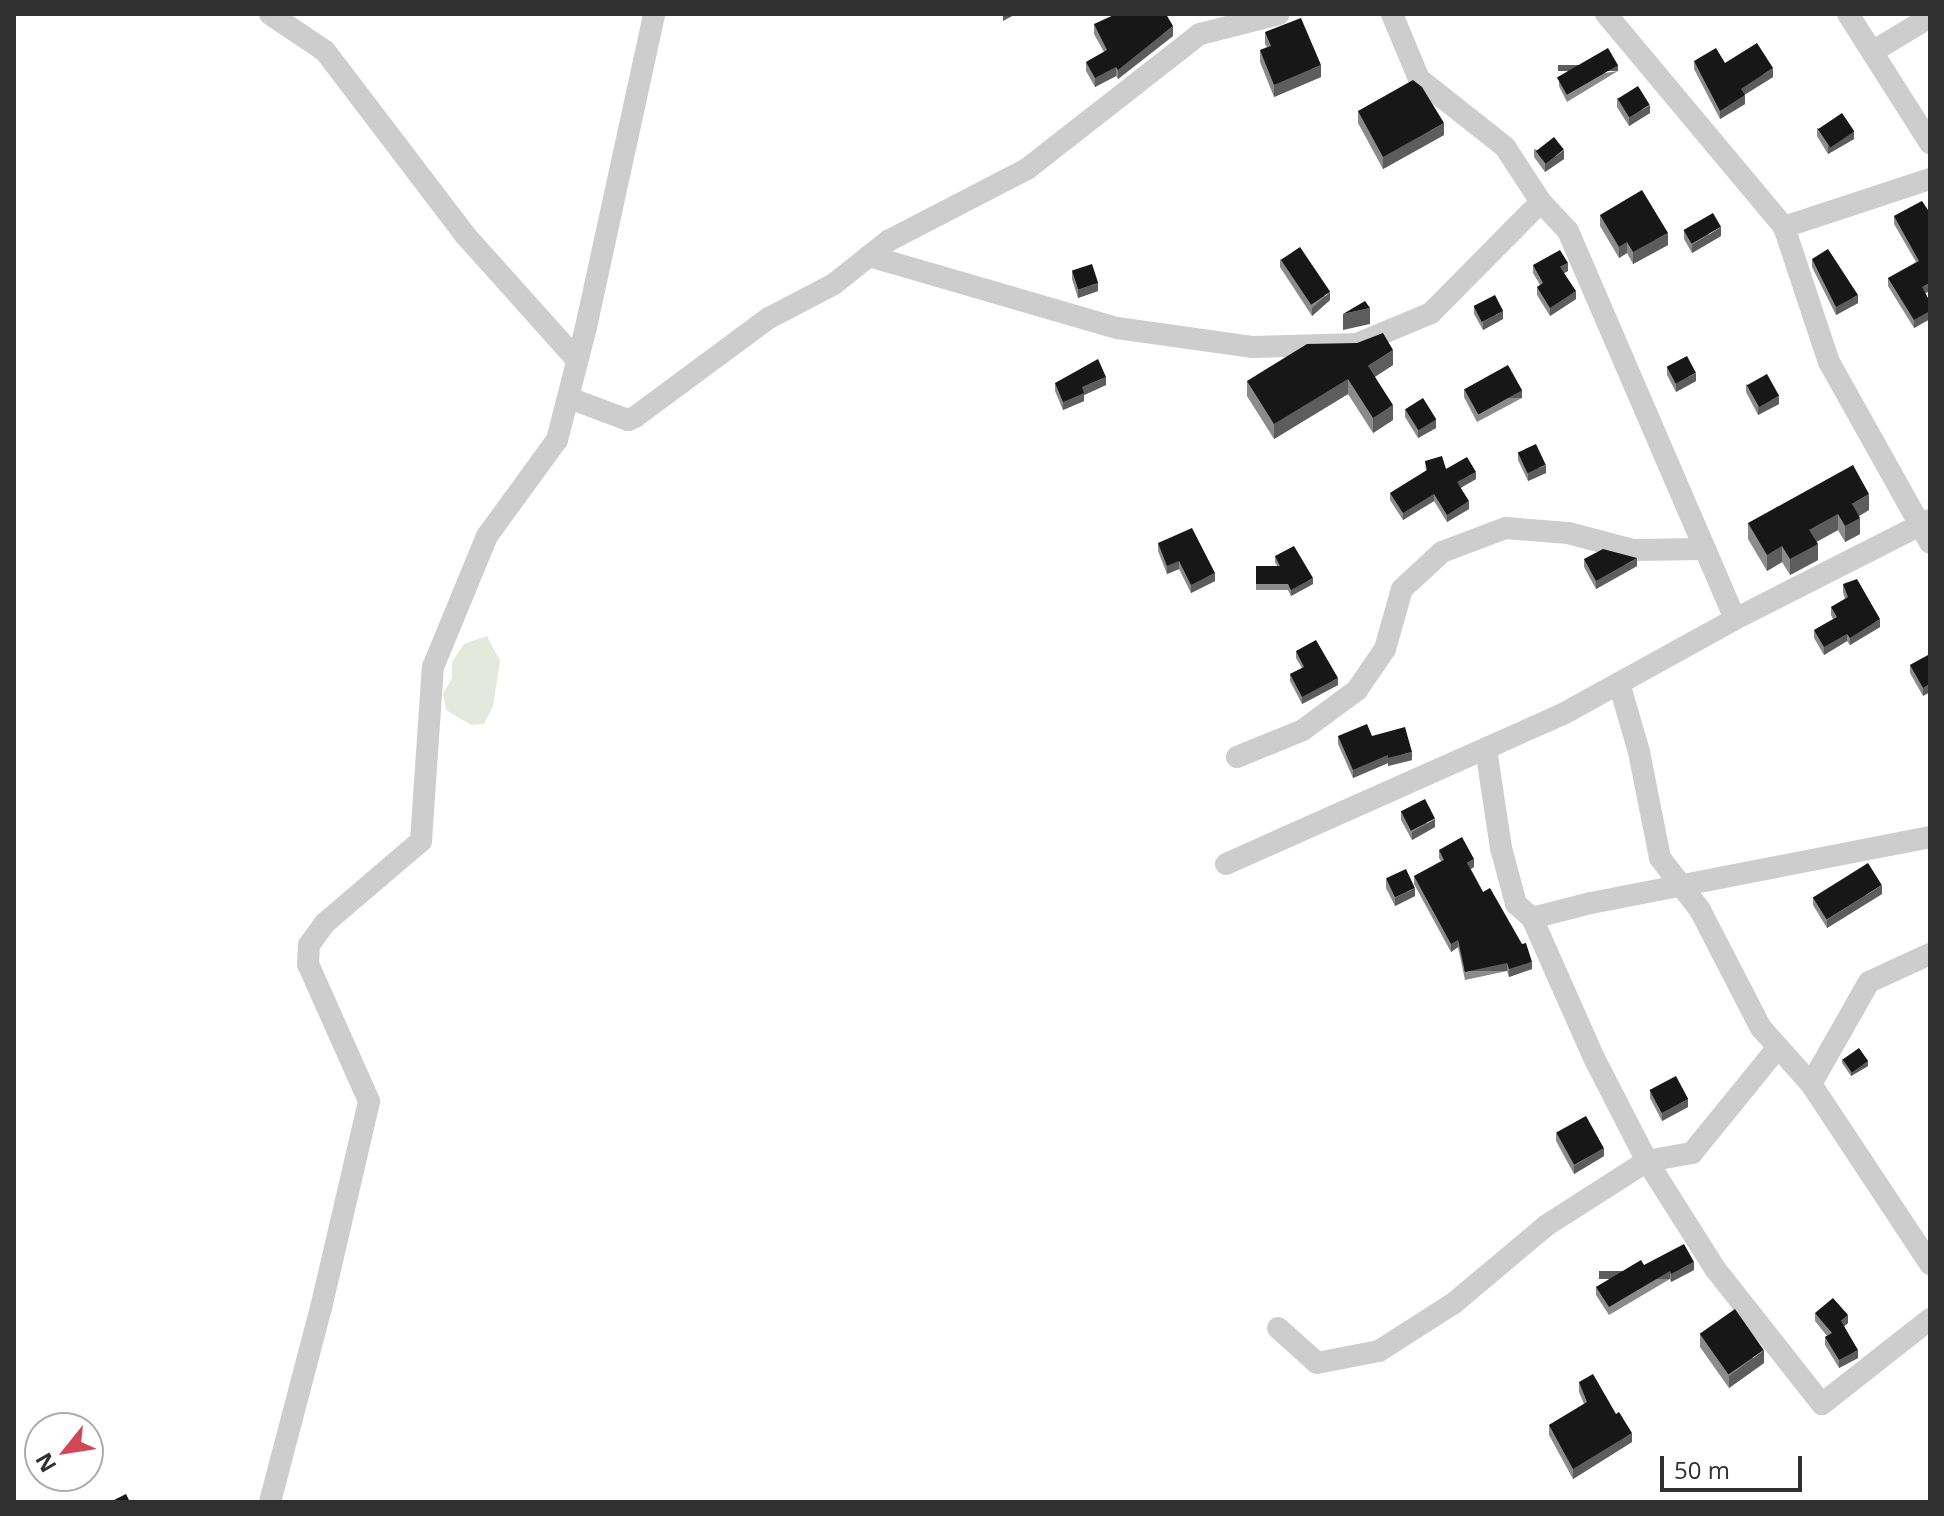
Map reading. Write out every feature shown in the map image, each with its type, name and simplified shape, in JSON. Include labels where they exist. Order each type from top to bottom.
[{"type":"street","points":[[270,14],[325,51],[465,235],[577,360]]},
{"type":"street","points":[[270,1502],[321,1308],[369,1101],[308,964],[309,945],[325,923],[420,844],[433,667],[487,536],[553,450],[569,398],[654,14]]},
{"type":"street","points":[[569,398],[628,420],[635,417],[769,318],[834,284],[869,256],[930,217],[978,197],[1027,169],[1200,34],[1279,14]]},
{"type":"street","points":[[1392,14],[1419,79],[1505,147],[1541,202],[1568,231],[1735,619]]},
{"type":"street","points":[[1226,864],[1486,749],[1619,683],[1735,619],[1927,530],[1829,362],[1784,227],[1606,14]]},
{"type":"street","points":[[1848,14],[1930,143]]},
{"type":"street","points":[[1872,52],[1930,17]]},
{"type":"street","points":[[1784,227],[1930,179]]},
{"type":"street","points":[[869,256],[1117,328],[1252,347],[1357,344],[1431,313],[1541,202]]},
{"type":"street","points":[[1237,757],[1303,730],[1357,690],[1385,649],[1402,589],[1442,552],[1506,528],[1568,533],[1633,550],[1705,549]]},
{"type":"street","points":[[1619,683],[1639,752],[1660,858],[1700,910],[1761,1028],[1811,1084],[1930,1264]]},
{"type":"street","points":[[1486,749],[1501,848],[1516,904],[1532,918],[1594,1058],[1647,1161],[1716,1270],[1822,1404],[1930,1319]]},
{"type":"street","points":[[1532,918],[1591,903],[1930,837]]},
{"type":"street","points":[[1811,1084],[1869,982],[1930,954]]},
{"type":"street","points":[[1278,1328],[1317,1363],[1379,1351],[1454,1303],[1547,1225],[1647,1161],[1692,1153],[1778,1047]]},
{"type":"shaded area","points":[[487,636],[500,661],[493,706],[484,724],[471,725],[446,710],[443,694],[452,678],[452,662],[464,644]]},
{"type":"building","points":[[1116,14],[1166,14],[1173,26],[1118,70],[1116,67],[1095,78],[1086,62],[1107,50],[1094,24]]},
{"type":"building","points":[[1301,18],[1321,65],[1274,85],[1260,50],[1271,46],[1265,32]]},
{"type":"building","points":[[1757,43],[1773,68],[1741,89],[1745,95],[1720,111],[1694,61],[1716,48],[1725,63]]},
{"type":"building","points":[[1608,48],[1618,65],[1567,95],[1557,78]]},
{"type":"building","points":[[1413,80],[1422,87],[1444,123],[1383,157],[1358,111]]},
{"type":"building","points":[[1638,86],[1650,105],[1629,117],[1618,99]]},
{"type":"building","points":[[1842,113],[1854,131],[1830,147],[1818,129]]},
{"type":"building","points":[[1554,137],[1564,150],[1546,164],[1536,151]]},
{"type":"building","points":[[1642,190],[1668,233],[1633,252],[1627,242],[1619,247],[1600,215]]},
{"type":"building","points":[[1922,201],[1930,213],[1930,283],[1922,287],[1930,302],[1930,311],[1914,320],[1888,278],[1919,261],[1894,216]]},
{"type":"building","points":[[1713,213],[1721,227],[1692,244],[1684,230]]},
{"type":"building","points":[[1300,247],[1330,292],[1311,305],[1281,260]]},
{"type":"building","points":[[1828,249],[1858,295],[1836,307],[1812,259]]},
{"type":"building","points":[[1560,250],[1568,263],[1560,267],[1576,291],[1550,308],[1537,287],[1543,283],[1533,265]]},
{"type":"building","points":[[1092,264],[1098,283],[1078,290],[1072,270]]},
{"type":"building","points":[[1495,295],[1503,311],[1482,322],[1474,306]]},
{"type":"building","points":[[1365,301],[1370,308],[1343,314]]},
{"type":"building","points":[[1383,333],[1393,350],[1368,366],[1393,405],[1373,418],[1348,379],[1274,424],[1247,381],[1307,344],[1357,343]]},
{"type":"building","points":[[1687,356],[1696,373],[1676,384],[1667,367]]},
{"type":"building","points":[[1098,359],[1106,377],[1082,387],[1084,393],[1063,402],[1055,383]]},
{"type":"building","points":[[1508,365],[1522,390],[1478,415],[1464,389]]},
{"type":"building","points":[[1767,374],[1779,396],[1759,407],[1747,385]]},
{"type":"building","points":[[1423,398],[1436,419],[1418,430],[1405,409]]},
{"type":"building","points":[[1536,444],[1546,465],[1528,473],[1518,452]]},
{"type":"building","points":[[1442,456],[1446,469],[1467,457],[1476,472],[1457,482],[1469,501],[1447,515],[1434,494],[1403,513],[1390,493],[1427,470],[1425,461]]},
{"type":"building","points":[[1853,465],[1869,494],[1852,504],[1860,518],[1845,526],[1838,514],[1809,530],[1818,544],[1790,559],[1782,546],[1767,555],[1748,523]]},
{"type":"building","points":[[1192,528],[1215,573],[1191,585],[1179,561],[1167,566],[1158,543]]},
{"type":"building","points":[[1294,546],[1313,578],[1291,590],[1288,584],[1256,584],[1256,566],[1280,566],[1275,556]]},
{"type":"building","points":[[1603,549],[1637,558],[1596,581],[1584,559]]},
{"type":"building","points":[[1857,579],[1880,619],[1850,638],[1847,634],[1824,647],[1814,630],[1837,617],[1831,607],[1848,597],[1843,584]]},
{"type":"building","points":[[1316,640],[1338,678],[1302,697],[1290,674],[1304,667],[1296,651]]},
{"type":"building","points":[[1930,654],[1930,684],[1923,688],[1910,665]]},
{"type":"building","points":[[1367,724],[1372,736],[1405,727],[1412,752],[1388,758],[1388,755],[1353,770],[1338,736]]},
{"type":"building","points":[[1425,799],[1435,819],[1411,831],[1401,811]]},
{"type":"building","points":[[1462,837],[1474,859],[1467,863],[1483,892],[1490,888],[1522,944],[1526,943],[1532,962],[1509,969],[1507,963],[1465,972],[1458,940],[1451,944],[1414,876],[1444,860],[1439,850]]},
{"type":"building","points":[[1868,863],[1882,885],[1827,919],[1813,897]]},
{"type":"building","points":[[1406,869],[1415,888],[1395,897],[1386,878]]},
{"type":"building","points":[[1859,1048],[1868,1061],[1852,1073],[1843,1059]]},
{"type":"building","points":[[1676,1076],[1688,1099],[1662,1113],[1650,1090]]},
{"type":"building","points":[[1586,1116],[1604,1148],[1574,1165],[1556,1132]]},
{"type":"building","points":[[1684,1244],[1694,1262],[1671,1274],[1670,1271],[1609,1307],[1596,1287],[1641,1260],[1644,1265]]},
{"type":"building","points":[[1833,1298],[1848,1315],[1841,1321],[1858,1350],[1839,1360],[1825,1337],[1832,1333],[1815,1313]]},
{"type":"building","points":[[1735,1309],[1764,1350],[1728,1375],[1700,1334]]},
{"type":"building","points":[[1593,1374],[1616,1414],[1619,1412],[1632,1433],[1573,1469],[1549,1425],[1587,1402],[1579,1382]]},
{"type":"building","points":[[126,1494],[130,1502],[110,1502]]}]
